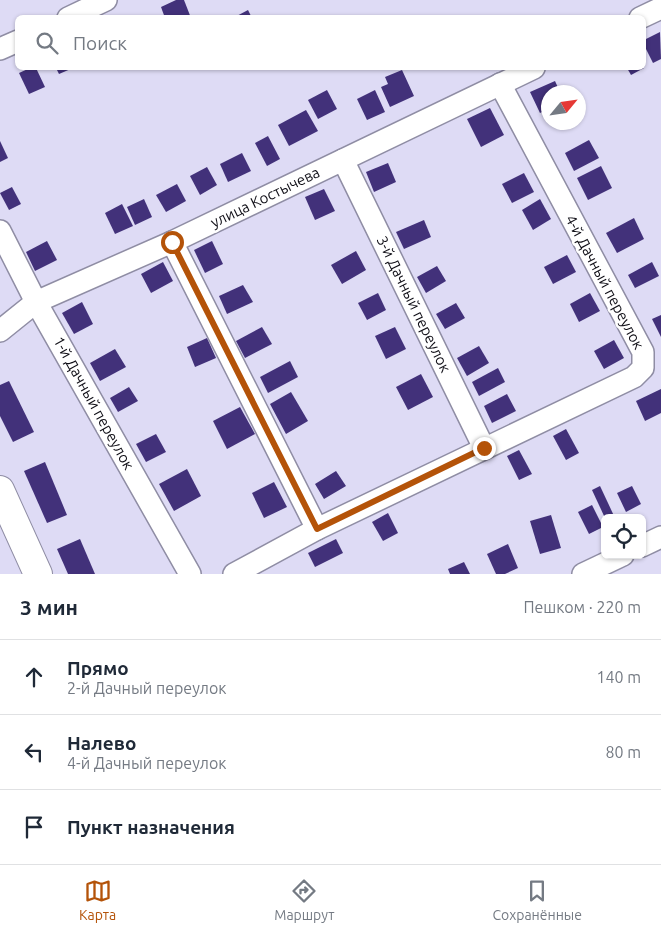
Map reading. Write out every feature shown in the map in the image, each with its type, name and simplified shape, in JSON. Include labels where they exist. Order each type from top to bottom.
[{"type":"main road","points":[[0,490],[38,574]]},
{"type":"street","points":[[74,15],[106,0]]},
{"type":"street","points":[[646,15],[661,8]]},
{"type":"street","points":[[0,49],[15,42]]},
{"type":"street","name":"улица Костычева","points":[[0,331],[36,302],[172,242],[530,70]]},
{"type":"street","name":"4-й Дачный переулок","points":[[234,574],[317,529],[634,378],[643,368],[643,352],[500,84]]},
{"type":"street","name":"3-й Дачный переулок","points":[[343,160],[484,448]]},
{"type":"street","name":"1-й Дачный переулок","points":[[0,231],[36,302],[190,574]]},
{"type":"street","points":[[172,242],[317,529]]},
{"type":"street","points":[[646,544],[661,538]]},
{"type":"street","points":[[583,574],[615,559]]},
{"type":"building","points":[[176,0],[184,0],[190,15],[164,15],[161,7]]},
{"type":"building","points":[[248,10],[250,15],[239,15]]},
{"type":"building","points":[[660,32],[661,59],[653,63],[646,49],[646,39]]},
{"type":"building","points":[[26,70],[37,70],[45,87],[29,94],[19,73]]},
{"type":"building","points":[[57,70],[68,70],[59,74]]},
{"type":"building","points":[[402,70],[414,96],[390,107],[381,87],[388,84],[385,77]]},
{"type":"building","points":[[628,70],[640,70],[631,75]]},
{"type":"building","points":[[555,81],[557,85],[546,85]]},
{"type":"building","points":[[541,87],[541,112],[540,113],[530,92]]},
{"type":"building","points":[[327,90],[337,109],[318,119],[308,100]]},
{"type":"building","points":[[375,90],[385,112],[367,120],[357,99]]},
{"type":"building","points":[[490,108],[504,135],[481,147],[467,119]]},
{"type":"building","points":[[306,110],[318,131],[289,146],[278,125]]},
{"type":"building","points":[[268,136],[280,159],[267,166],[255,143]]},
{"type":"building","points":[[589,140],[599,158],[574,171],[565,153]]},
{"type":"building","points":[[0,141],[8,158],[0,162]]},
{"type":"building","points":[[242,153],[251,171],[228,182],[220,164]]},
{"type":"building","points":[[388,163],[396,182],[374,192],[366,172]]},
{"type":"building","points":[[601,166],[612,188],[588,200],[577,178]]},
{"type":"building","points":[[207,167],[217,185],[200,195],[190,176]]},
{"type":"building","points":[[524,173],[534,192],[512,203],[502,184]]},
{"type":"building","points":[[177,184],[186,201],[166,212],[156,195]]},
{"type":"building","points":[[12,187],[21,204],[9,210],[0,193]]},
{"type":"building","points":[[324,189],[335,211],[315,220],[305,197]]},
{"type":"building","points":[[144,199],[152,217],[135,225],[127,207]]},
{"type":"building","points":[[540,199],[551,219],[533,230],[522,210]]},
{"type":"building","points":[[122,204],[133,226],[115,234],[105,213]]},
{"type":"building","points":[[634,218],[644,239],[617,253],[606,233]]},
{"type":"building","points":[[424,220],[431,237],[404,249],[396,232]]},
{"type":"building","points":[[47,241],[57,260],[35,271],[26,252]]},
{"type":"building","points":[[212,241],[223,264],[205,273],[194,250]]},
{"type":"building","points":[[356,251],[366,270],[342,284],[331,265]]},
{"type":"building","points":[[567,255],[576,272],[553,284],[544,267]]},
{"type":"building","points":[[163,262],[173,281],[151,293],[141,274]]},
{"type":"building","points":[[652,262],[659,276],[635,288],[628,275]]},
{"type":"building","points":[[437,266],[446,281],[426,293],[417,277]]},
{"type":"building","points":[[243,285],[253,302],[227,314],[219,296]]},
{"type":"building","points":[[378,293],[386,310],[367,320],[358,303]]},
{"type":"building","points":[[590,293],[600,311],[579,322],[570,304]]},
{"type":"building","points":[[82,302],[93,324],[74,334],[62,313]]},
{"type":"building","points":[[456,303],[465,318],[445,329],[436,314]]},
{"type":"building","points":[[661,315],[661,337],[652,319]]},
{"type":"building","points":[[262,327],[272,344],[245,358],[236,341]]},
{"type":"building","points":[[395,327],[406,349],[386,359],[375,336]]},
{"type":"building","points":[[207,338],[216,358],[195,367],[187,347]]},
{"type":"building","points":[[614,340],[624,358],[604,369],[594,351]]},
{"type":"building","points":[[479,346],[489,363],[467,376],[457,358]]},
{"type":"building","points":[[115,349],[126,367],[100,381],[90,363]]},
{"type":"building","points":[[290,361],[298,377],[268,393],[260,377]]},
{"type":"building","points":[[498,368],[505,382],[479,396],[472,382]]},
{"type":"building","points":[[421,374],[433,397],[408,410],[396,387]]},
{"type":"building","points":[[9,381],[34,432],[13,442],[0,416],[0,385]]},
{"type":"building","points":[[129,387],[138,401],[118,412],[110,398]]},
{"type":"building","points":[[661,389],[661,413],[645,421],[636,401]]},
{"type":"building","points":[[291,392],[308,421],[286,434],[270,404]]},
{"type":"building","points":[[507,394],[516,411],[492,423],[484,406]]},
{"type":"building","points":[[240,407],[255,434],[227,449],[213,421]]},
{"type":"building","points":[[566,429],[579,453],[566,460],[553,436]]},
{"type":"building","points":[[156,434],[166,452],[146,462],[136,444]]},
{"type":"building","points":[[519,450],[532,474],[519,480],[507,456]]},
{"type":"building","points":[[45,462],[67,515],[47,523],[24,471]]},
{"type":"building","points":[[187,469],[201,496],[174,511],[159,484]]},
{"type":"building","points":[[336,471],[346,486],[324,499],[315,484]]},
{"type":"building","points":[[274,482],[287,507],[264,518],[252,493]]},
{"type":"building","points":[[600,486],[613,514],[603,514],[592,490]]},
{"type":"building","points":[[632,486],[641,504],[626,512],[617,493]]},
{"type":"building","points":[[592,505],[601,523],[601,528],[589,534],[578,512]]},
{"type":"building","points":[[388,513],[398,533],[383,541],[372,522]]},
{"type":"building","points":[[551,515],[561,548],[540,554],[530,521]]},
{"type":"building","points":[[80,539],[95,574],[68,574],[57,549]]},
{"type":"building","points":[[336,539],[343,553],[315,567],[308,553]]},
{"type":"building","points":[[508,544],[518,568],[505,574],[496,574],[487,554]]},
{"type":"building","points":[[464,562],[470,574],[450,574],[448,569]]},
{"type":"route","points":[[172,242],[317,529],[484,448]]}]
